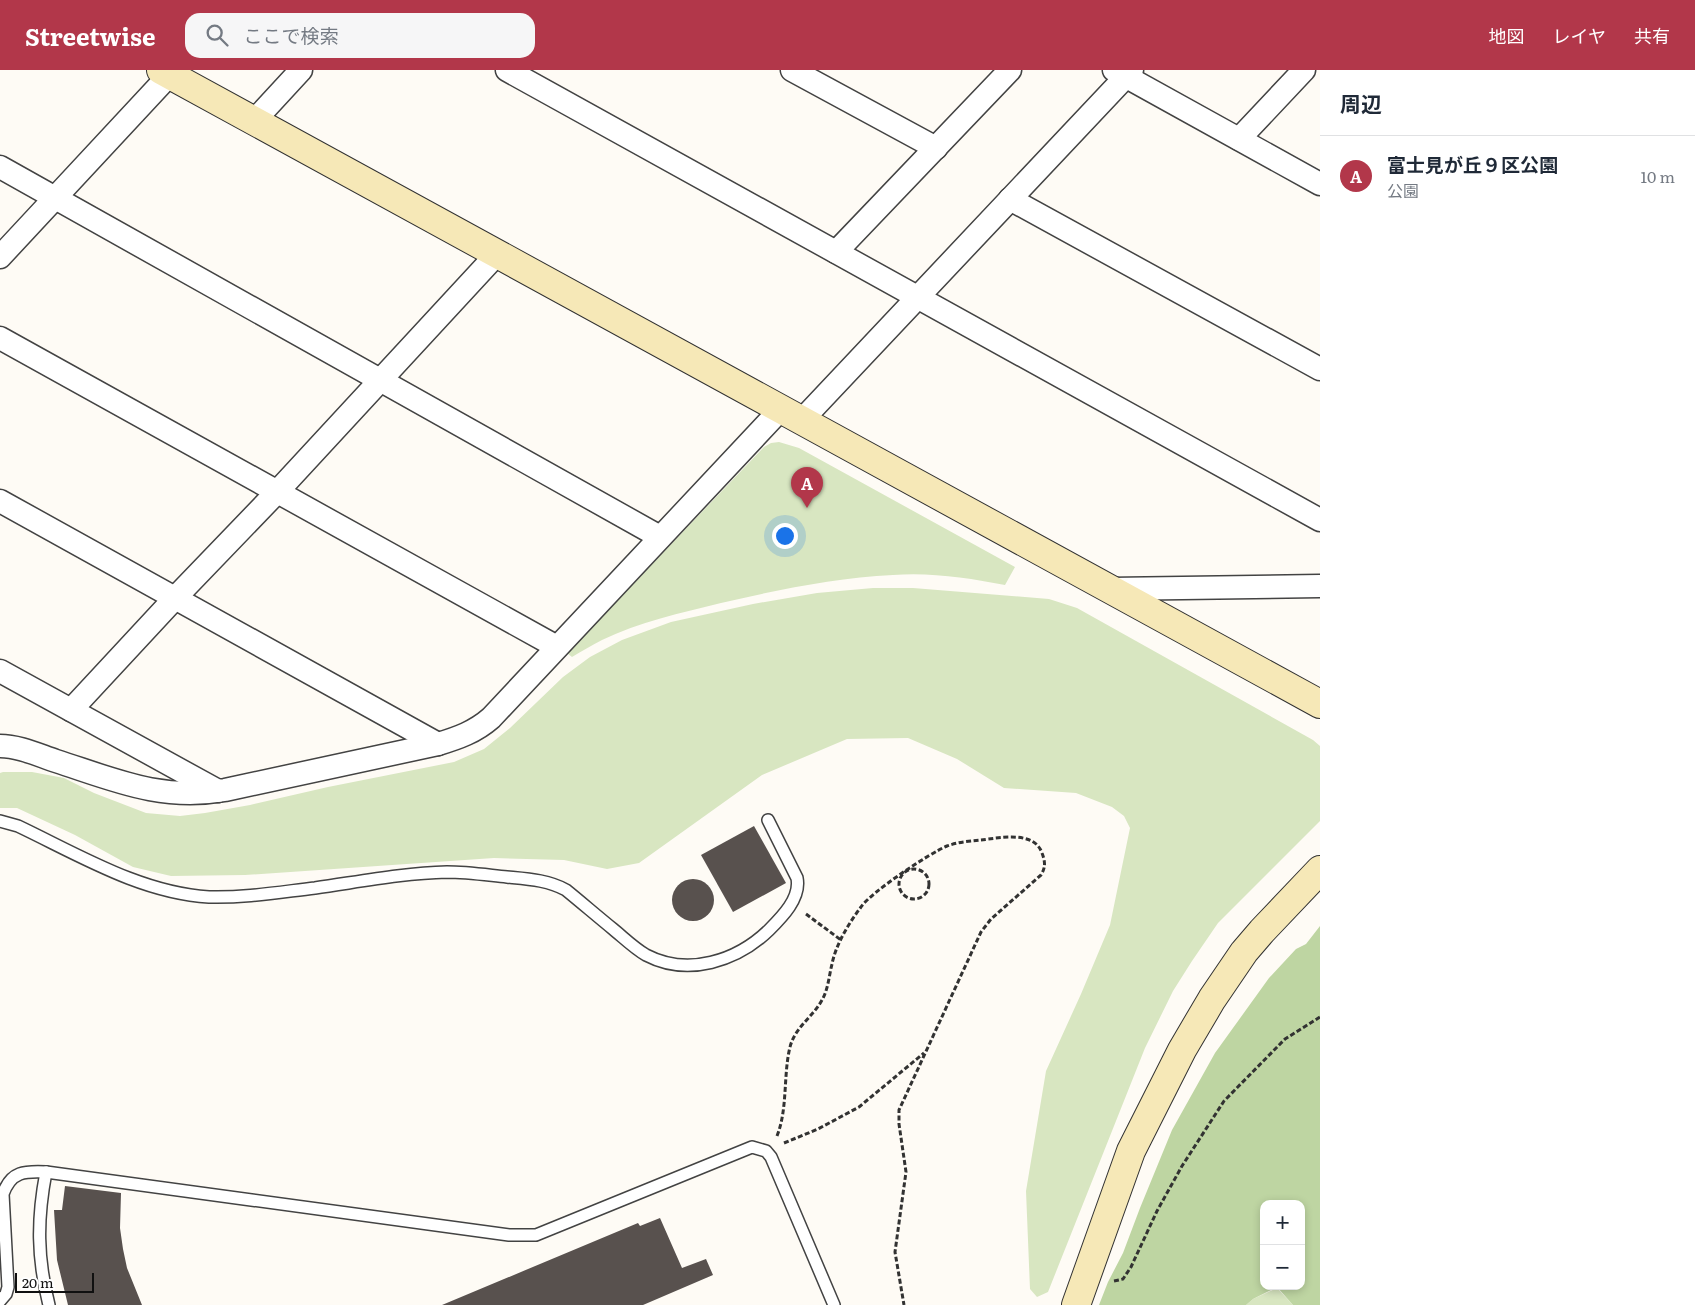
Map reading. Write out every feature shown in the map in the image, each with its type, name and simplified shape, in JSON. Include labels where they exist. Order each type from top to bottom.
[{"type":"street","points":[[254,121],[301,70]]},
{"type":"street","points":[[508,70],[1320,520]]},
{"type":"street","points":[[792,70],[936,148]]},
{"type":"street","points":[[836,252],[1010,70]]},
{"type":"street","points":[[1239,139],[1304,70]]},
{"type":"street","points":[[0,257],[168,72],[254,121],[1320,704]]},
{"type":"street","points":[[0,746],[28,752],[154,791],[186,794],[218,791],[438,744],[456,739],[480,727],[660,537],[918,297],[1010,199],[1124,72],[1320,184]]},
{"type":"street","points":[[0,167],[660,537]]},
{"type":"street","points":[[1010,199],[1320,369]]},
{"type":"street","points":[[71,710],[277,492],[497,254]]},
{"type":"street","points":[[0,338],[557,647]]},
{"type":"street","points":[[0,501],[438,744]]},
{"type":"street","points":[[1110,589],[1320,586]]},
{"type":"street","points":[[0,671],[218,791]]},
{"type":"street","points":[[1076,1305],[1131,1151],[1182,1050],[1212,999],[1244,952],[1320,870]]},
{"type":"lane","points":[[0,821],[18,826],[129,878],[180,894],[232,897],[398,876],[445,872],[538,880],[556,884],[566,890],[631,945],[646,955],[662,961],[696,965],[730,957],[763,935],[780,919],[791,904],[797,886],[797,878],[768,820]]},
{"type":"lane","points":[[0,1301],[8,1288],[3,1194],[5,1187],[15,1176],[23,1172],[46,1172],[524,1236],[536,1235],[752,1148],[766,1151],[771,1157],[834,1305]]},
{"type":"lane","points":[[46,1172],[41,1200],[39,1254],[49,1305]]},
{"type":"path","points":[[766,1151],[775,1140],[782,1123],[788,1057],[792,1041],[798,1030],[823,999],[832,963],[841,940],[862,905],[903,873],[936,851],[949,845],[1007,837],[1023,838],[1034,842],[1041,850],[1045,861],[1044,870],[992,919],[981,932],[899,1110],[899,1124],[906,1172],[895,1252],[904,1305]]},
{"type":"path","points":[[912,870],[919,871],[926,876],[928,886],[922,897],[915,899],[903,895],[899,888],[903,873],[912,870]]},
{"type":"path","points":[[803,913],[841,940]]},
{"type":"path","points":[[1108,1282],[1123,1279],[1131,1268],[1157,1212],[1182,1166],[1224,1101],[1285,1039],[1320,1017]]},
{"type":"path","points":[[766,1151],[859,1107],[927,1051]]},
{"type":"green space","points":[[779,442],[799,448],[1015,567],[1005,585],[963,578],[907,574],[806,585],[676,614],[616,634],[572,657],[567,653],[764,447],[771,443]]},
{"type":"green space","points":[[873,588],[913,588],[1049,599],[1077,608],[1313,740],[1320,746],[1320,821],[1218,923],[1173,991],[1145,1048],[1048,1292],[1037,1297],[1030,1289],[1026,1191],[1046,1071],[1110,925],[1130,828],[1124,816],[1112,807],[1076,793],[1004,788],[957,759],[908,738],[847,739],[762,775],[639,863],[607,869],[564,860],[494,858],[245,875],[171,876],[133,867],[75,835],[17,808],[0,808],[0,773],[3,772],[32,772],[64,778],[94,793],[146,813],[180,816],[250,805],[328,787],[454,762],[484,749],[510,728],[563,677],[590,657],[622,640],[671,622],[753,604],[817,593]]},
{"type":"green space","points":[[1320,926],[1320,1305],[1293,1305],[1280,1290],[1305,1290],[1305,1200],[1260,1200],[1260,1290],[1271,1290],[1253,1299],[1246,1305],[1099,1305],[1123,1253],[1172,1130],[1215,1053],[1269,978],[1296,949],[1306,944]]},
{"type":"green space","points":[[1273,1290],[1279,1290],[1293,1305],[1246,1305],[1253,1299]]},
{"type":"building","points":[[754,826],[786,883],[733,912],[701,855]]},
{"type":"building","points":[[693,879],[708,885],[714,900],[708,915],[693,921],[678,915],[672,900],[678,885]]},
{"type":"building","points":[[65,1186],[121,1193],[120,1228],[123,1249],[127,1268],[142,1305],[68,1305],[57,1260],[54,1210],[62,1210]]},
{"type":"building","points":[[660,1218],[682,1268],[706,1259],[713,1275],[643,1305],[442,1305],[638,1223],[640,1226]]},
{"type":"place","name":"富士見が丘９区公園","points":[[807,508]]}]
